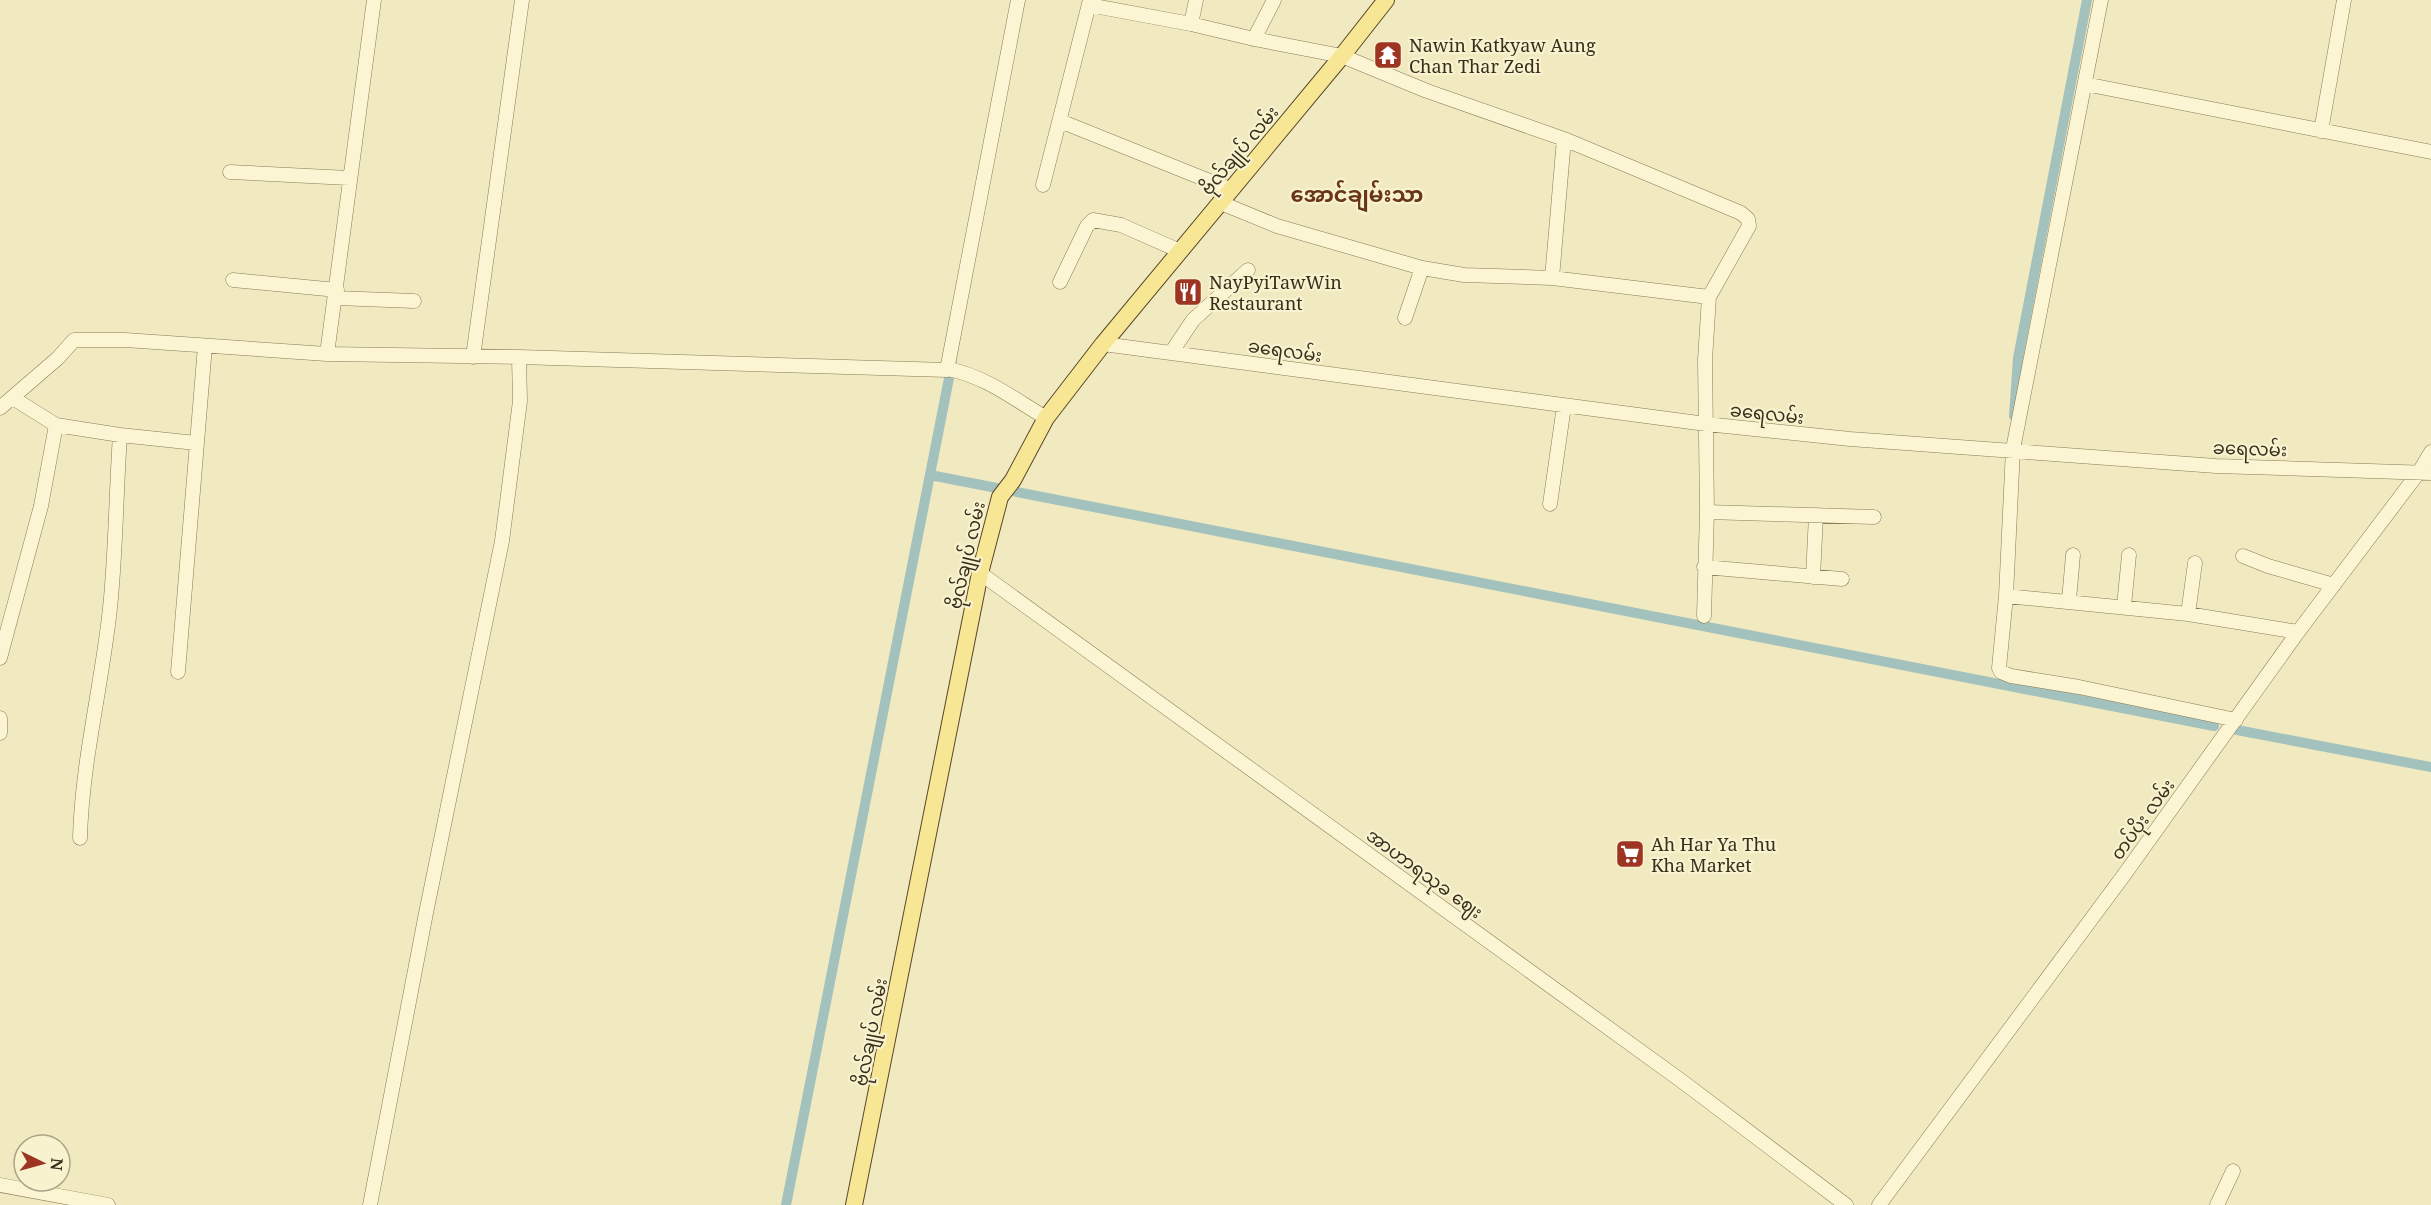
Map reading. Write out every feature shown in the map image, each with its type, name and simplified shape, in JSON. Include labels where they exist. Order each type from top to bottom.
[{"type":"main road","name":"ဗိုလ်ချုပ် လမ်း","points":[[854,1205],[980,573],[1000,497],[1012,480],[1046,418],[1103,344],[1386,0]]},
{"type":"street","points":[[327,354],[374,0]]},
{"type":"street","points":[[473,357],[522,0]]},
{"type":"street","points":[[950,370],[1018,0]]},
{"type":"street","points":[[1191,24],[1196,0]]},
{"type":"street","points":[[1254,39],[1274,0]]},
{"type":"street","points":[[2101,0],[2013,449],[2006,596],[1999,668],[2004,674],[2079,687],[2236,720]]},
{"type":"street","points":[[2321,131],[2344,0]]},
{"type":"street","points":[[1043,185],[1089,3],[1342,56],[1427,91],[1564,140],[1740,213],[1748,219],[1749,226],[1709,297],[1705,360],[1707,512],[1704,616]]},
{"type":"street","points":[[2085,84],[2431,152]]},
{"type":"street","points":[[1059,121],[1226,196],[1277,226],[1422,268],[1464,275],[1552,278],[1709,297]]},
{"type":"street","points":[[1552,278],[1564,140]]},
{"type":"street","points":[[230,172],[349,178]]},
{"type":"street","points":[[1060,282],[1087,226],[1093,220],[1121,225],[1180,251]]},
{"type":"street","points":[[1405,318],[1422,268]]},
{"type":"street","points":[[1171,353],[1193,320],[1248,270]]},
{"type":"street","points":[[232,280],[336,294],[414,301]]},
{"type":"street","points":[[0,408],[58,358],[74,340],[125,340],[327,354],[519,357],[950,370],[989,382],[1046,418]]},
{"type":"street","name":"ခရေလမ်း","points":[[1103,344],[1564,406],[1850,439],[2013,449],[2216,466],[2425,473]]},
{"type":"street","points":[[178,672],[205,346]]},
{"type":"street","points":[[370,1205],[426,912],[502,541],[520,401],[519,357]]},
{"type":"street","points":[[13,398],[56,425],[196,443]]},
{"type":"street","points":[[1550,504],[1564,406]]},
{"type":"street","points":[[0,658],[5,616],[41,506],[56,425]]},
{"type":"street","points":[[80,838],[81,798],[98,702],[110,607],[120,435]]},
{"type":"street","name":"တပ်ပိုး လမ်း","points":[[1879,1205],[2124,875],[2298,632],[2425,473],[2431,452]]},
{"type":"street","points":[[1707,512],[1874,517]]},
{"type":"street","points":[[1813,577],[1816,515]]},
{"type":"street","points":[[2069,600],[2073,555]]},
{"type":"street","points":[[2124,606],[2129,555]]},
{"type":"street","points":[[2243,556],[2268,566],[2334,585]]},
{"type":"street","points":[[2188,614],[2195,563]]},
{"type":"street","points":[[1704,567],[1842,579]]},
{"type":"street","name":"အာဟာရသုခ ဈေး","points":[[980,573],[1683,1082],[1846,1205]]},
{"type":"street","points":[[2006,596],[2124,606],[2298,632]]},
{"type":"street","points":[[0,718],[0,733]]},
{"type":"street","points":[[2217,1205],[2233,1171]]},
{"type":"street","points":[[0,1185],[108,1205]]},
{"type":"waterway","points":[[2014,416],[2018,358],[2087,0]]},
{"type":"waterway","points":[[786,1205],[952,363]]},
{"type":"waterway","points":[[930,475],[2214,726]]},
{"type":"waterway","points":[[2237,730],[2431,767]]},
{"type":"place","name":"Nawin Katkyaw Aung Chan Thar Zedi","points":[[1388,55]]},
{"type":"place","name":"NayPyiTawWin Restaurant","points":[[1188,292]]},
{"type":"place","name":"Ah Har Ya Thu Kha Market","points":[[1630,854]]},
{"type":"district","name":"အောင်ချမ်းသာ","points":[[1357,194]]}]
